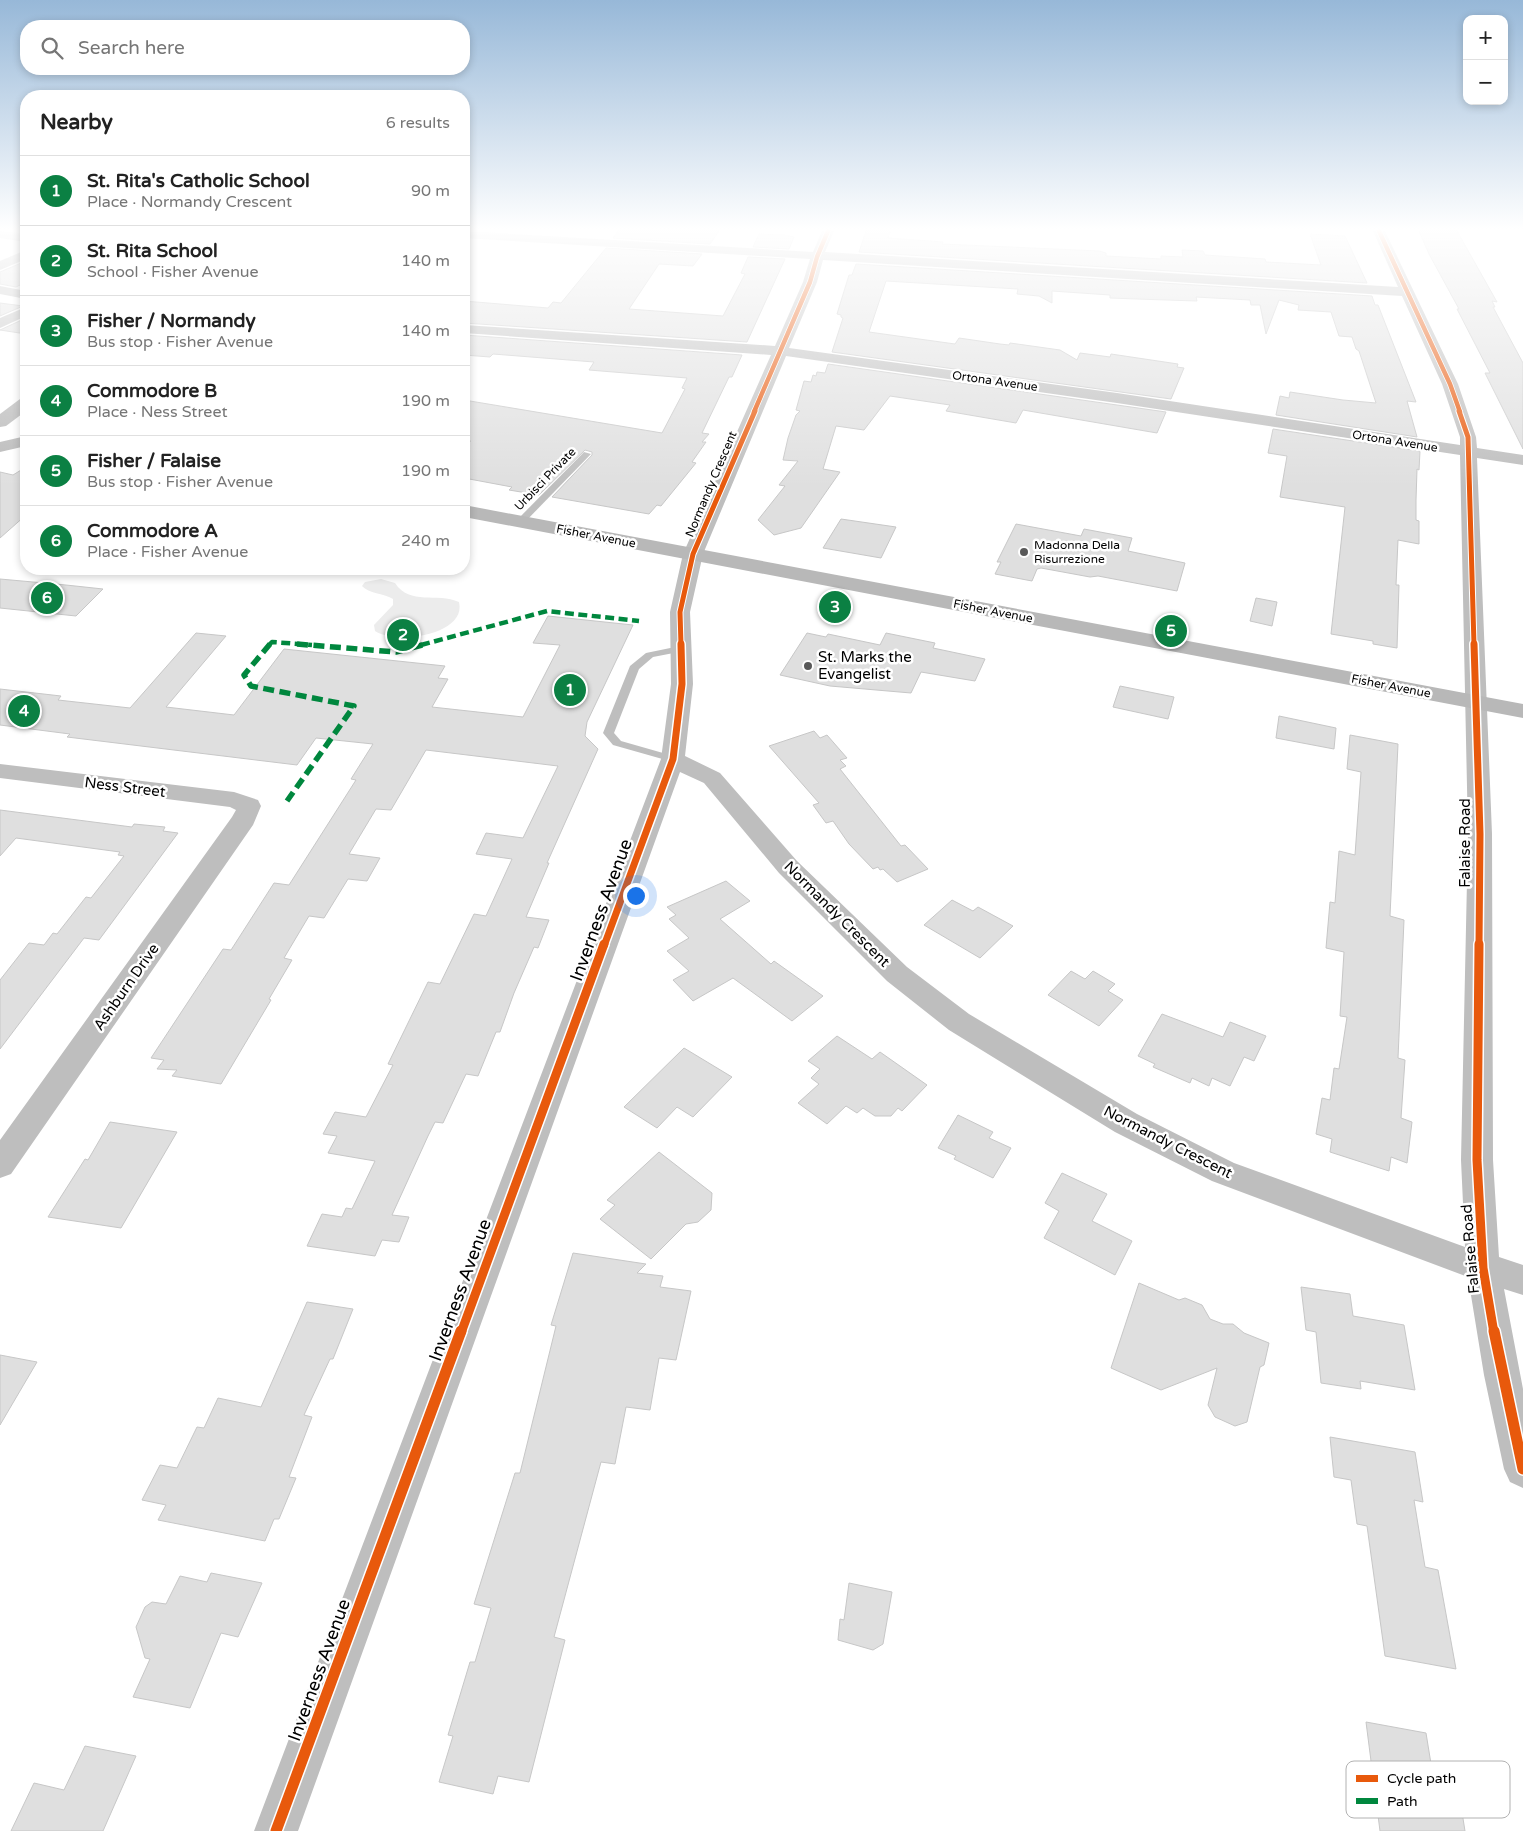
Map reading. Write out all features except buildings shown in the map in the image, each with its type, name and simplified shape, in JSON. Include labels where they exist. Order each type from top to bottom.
[{"type":"main road","points":[[2,400],[20,395]]},
{"type":"main road","points":[[0,424],[20,408]]},
{"type":"main road","points":[[0,424],[20,429]]},
{"type":"main road","points":[[0,447],[20,442]]},
{"type":"main road","name":"Fisher Avenue","points":[[470,512],[1523,712]]},
{"type":"street","points":[[0,324],[15,316]]},
{"type":"street","name":"Normandy Crescent","points":[[796,316],[693,554],[680,612],[680,650],[683,668],[673,759],[712,778],[795,874],[897,974],[959,1022],[1126,1123],[1223,1172],[1482,1268],[1523,1280]]},
{"type":"street","name":"Falaise Road","points":[[1418,316],[1450,384],[1468,437],[1480,834],[1477,1160],[1482,1268],[1502,1375],[1523,1469]]},
{"type":"street","name":"Ortona Avenue","points":[[470,328],[781,351],[1117,398],[1523,460]]},
{"type":"street","name":"Inverness Avenue","points":[[276,1831],[673,759]]},
{"type":"street","name":"Ness Street","points":[[0,772],[234,800],[250,806]]},
{"type":"street","name":"Ashburn Drive","points":[[0,1165],[244,820],[250,806]]},
{"type":"lane","name":"Urbisci Private","points":[[520,522],[587,454]]},
{"type":"lane","points":[[673,759],[617,742],[608,733],[634,668],[650,655],[680,650]]},
{"type":"shaded area","points":[[381,579],[395,583],[408,594],[451,599],[459,602],[459,613],[452,622],[428,634],[398,637],[375,631],[374,625],[393,605],[393,599],[368,591],[362,586],[365,582]]},
{"type":"marked path","points":[[287,801],[354,706],[251,686],[244,675],[272,642],[396,652],[547,611],[639,621]]},
{"type":"cycle path","points":[[276,1831],[673,759],[682,684],[680,612],[693,554],[795,316]]},
{"type":"cycle path","points":[[1419,316],[1450,384],[1468,437],[1480,834],[1477,1160],[1483,1268],[1502,1375],[1523,1469]]},
{"type":"place","name":"Madonna Della Risurrezione","points":[[1024,552]]},
{"type":"place","name":"Commodore A","points":[[47,598]]},
{"type":"place","name":"Fisher / Normandy","points":[[835,607]]},
{"type":"place","name":"Fisher / Falaise","points":[[1171,631]]},
{"type":"place","name":"St. Rita School","points":[[403,635]]},
{"type":"place","name":"St. Marks the Evangelist","points":[[808,666]]},
{"type":"place","name":"St. Rita's Catholic School","points":[[570,690]]},
{"type":"place","name":"Commodore B","points":[[24,711]]}]
